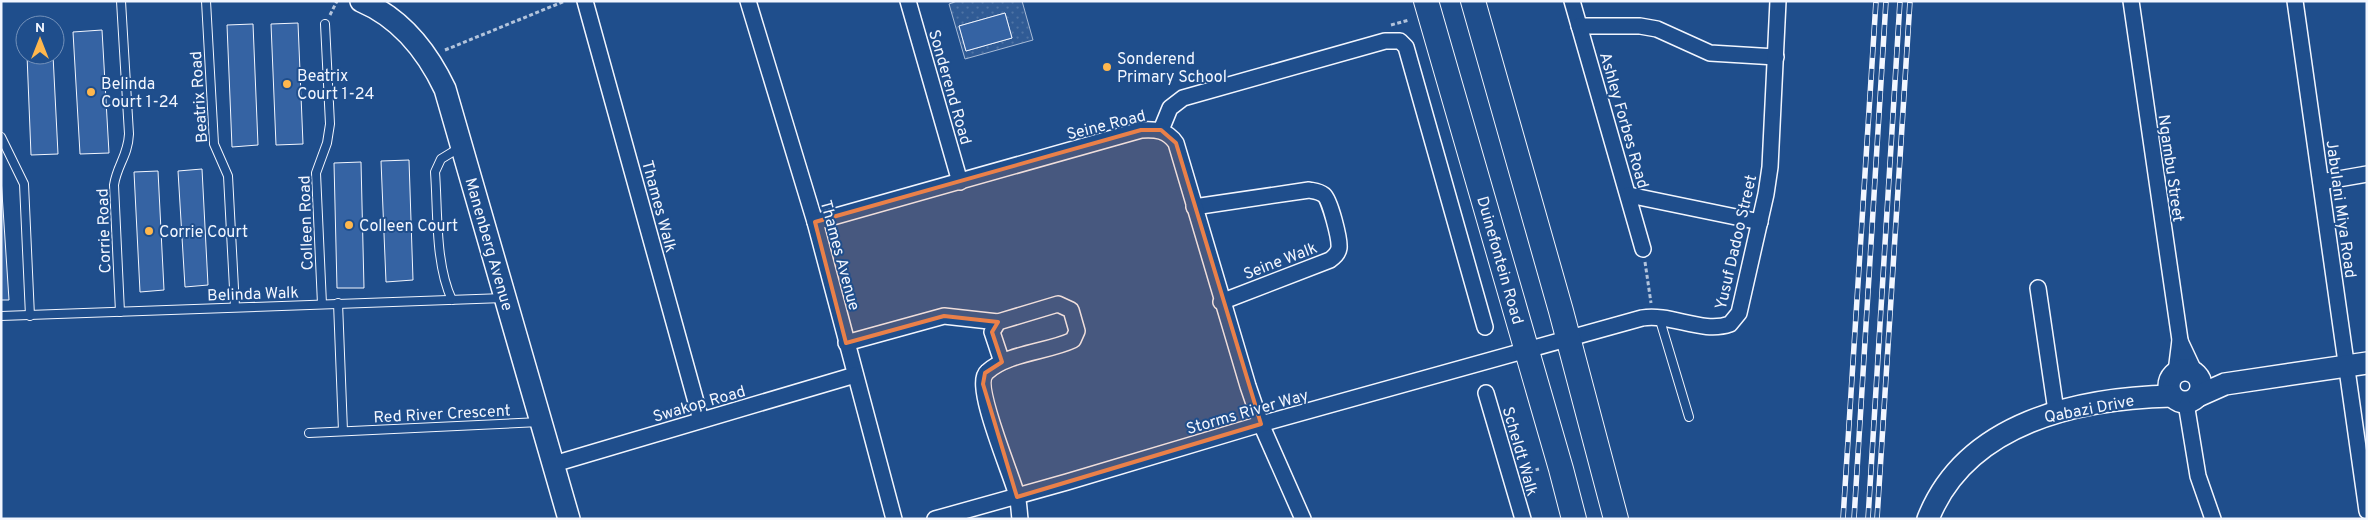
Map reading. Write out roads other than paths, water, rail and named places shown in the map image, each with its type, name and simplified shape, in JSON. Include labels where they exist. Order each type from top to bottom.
[{"type":"main road","name":"Duinefontein Road","points":[[1426,1],[1574,519]]},
{"type":"main road","points":[[1473,1],[1569,338],[1616,519]]},
{"type":"street","name":"Manenberg Avenue","points":[[361,1],[397,22],[425,52],[444,89],[569,519]]},
{"type":"street","name":"Thames Walk","points":[[585,1],[701,420]]},
{"type":"street","name":"Thames Avenue","points":[[748,1],[815,222],[894,519]]},
{"type":"street","name":"Sonderend Road","points":[[908,1],[960,182]]},
{"type":"street","name":"Ashley Forbes Road","points":[[1572,1],[1629,195],[1644,254]]},
{"type":"street","name":"Yusuf Dadoo Street","points":[[1569,338],[1642,318],[1655,311],[1714,327],[1723,327],[1735,320],[1760,222],[1770,167],[1778,1]]},
{"type":"street","name":"Ngambu Street","points":[[2131,1],[2198,476],[2213,519]]},
{"type":"street","name":"Jabulani Miya Road","points":[[2294,1],[2321,182],[2357,365],[2367,511]]},
{"type":"street","points":[[1579,26],[1640,26],[1657,29],[1715,54],[1776,57]]},
{"type":"street","points":[[1161,130],[1170,108],[1183,98],[1385,41],[1400,41],[1406,47],[1485,327]]},
{"type":"street","name":"Seine Road","points":[[815,222],[1141,130],[1161,130],[1171,135],[1176,143],[1221,302],[1261,424],[1303,519]]},
{"type":"street","points":[[2321,182],[2367,174]]},
{"type":"street","name":"Seine Walk","points":[[1194,207],[1309,190],[1317,191],[1328,200],[1338,238],[1339,247],[1336,255],[1330,260],[1221,302]]},
{"type":"street","points":[[1629,195],[1760,222]]},
{"type":"street","points":[[2038,288],[2056,411]]},
{"type":"street","points":[[846,343],[944,316],[998,322],[1058,304],[1066,306],[1071,310],[1077,331],[1073,340],[1064,345],[1002,362],[985,373],[983,384],[994,427],[1017,497],[1020,519]]},
{"type":"street","points":[[998,322],[992,332],[1002,362]]},
{"type":"street","name":"Storms River Way","points":[[935,519],[1017,497],[1261,424],[1569,338]]},
{"type":"street","points":[[2185,385],[2225,384],[2357,365]]},
{"type":"street","name":"Swakop Road","points":[[554,464],[855,376]]},
{"type":"street","name":"Qabazi Drive","points":[[1928,519],[1950,482],[1977,453],[2017,426],[2056,411],[2143,397],[2185,385]]},
{"type":"street","name":"Scheldt Walk","points":[[1486,393],[1523,519]]},
{"type":"lane","name":"Corrie Road","points":[[120,312],[114,185],[127,154],[129,134],[122,1]]},
{"type":"lane","name":"Beatrix Road","points":[[206,1],[214,144],[228,176],[235,307]]},
{"type":"lane","name":"Colleen Road","points":[[322,304],[316,173],[330,124],[325,24]]},
{"type":"lane","points":[[1,137],[24,184],[30,316]]},
{"type":"lane","points":[[452,300],[447,289],[442,267],[435,172],[441,159],[462,147]]},
{"type":"lane","name":"Belinda Walk","points":[[1,316],[505,298]]},
{"type":"lane","points":[[338,303],[344,431]]},
{"type":"lane","points":[[1655,311],[1689,417]]},
{"type":"lane","name":"Red River Crescent","points":[[309,433],[541,422]]},
{"type":"railway","points":[[1843,519],[1876,1]]},
{"type":"railway","points":[[1854,519],[1886,1]]},
{"type":"railway","points":[[1868,519],[1900,1]]},
{"type":"railway","points":[[1877,519],[1910,1]]},
{"type":"place","name":"Sonderend Primary School","points":[[1107,67]]},
{"type":"place","name":"Beatrix Court 1-24","points":[[287,84]]},
{"type":"place","name":"Belinda Court 1-24","points":[[91,92]]},
{"type":"place","name":"Colleen Court","points":[[349,225]]},
{"type":"place","name":"Corrie Court","points":[[149,231]]}]
